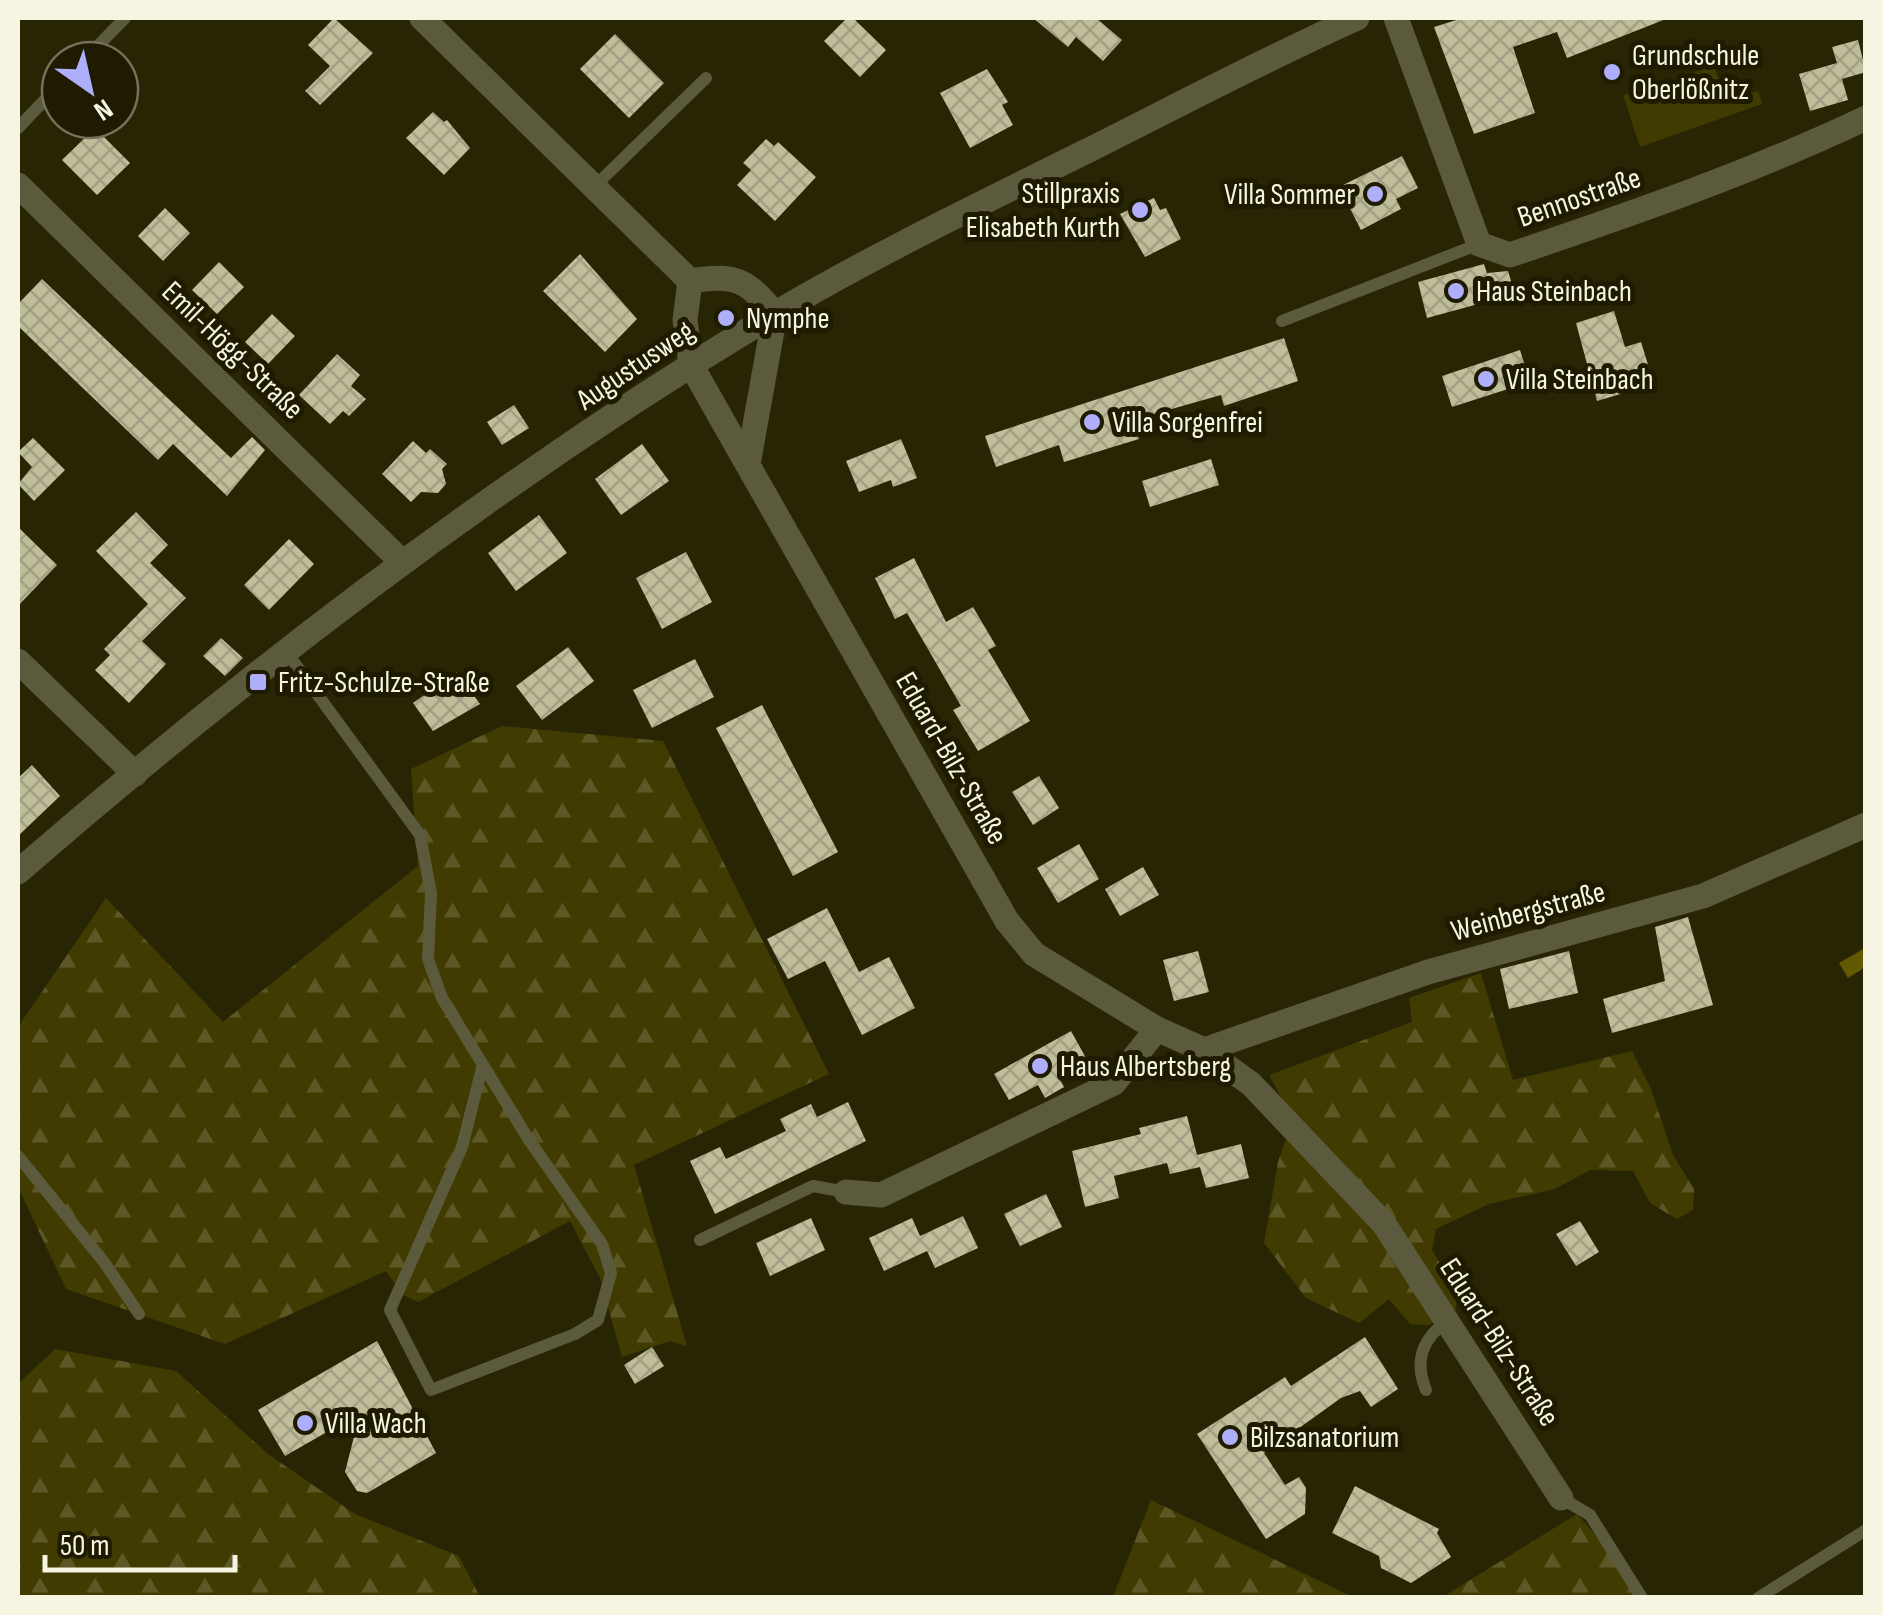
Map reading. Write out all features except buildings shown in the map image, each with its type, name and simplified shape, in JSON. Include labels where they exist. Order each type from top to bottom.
[{"type":"street","points":[[422,18],[690,281]]},
{"type":"street","name":"Augustusweg","points":[[18,872],[228,692],[402,562],[691,365],[775,314],[999,194],[1357,18]]},
{"type":"street","points":[[1396,18],[1480,244]]},
{"type":"street","name":"Bennostraße","points":[[1480,244],[1510,255],[1780,159],[1866,118]]},
{"type":"street","name":"Emil-Högg-Straße","points":[[18,185],[402,562]]},
{"type":"street","points":[[690,281],[720,276],[750,284],[775,314],[748,464]]},
{"type":"street","points":[[690,281],[684,320],[691,365]]},
{"type":"street","name":"Eduard-Bilz-Straße","points":[[691,365],[1007,921],[1034,954],[1157,1029],[1204,1050],[1251,1084],[1384,1224],[1560,1498]]},
{"type":"street","points":[[18,661],[135,774]]},
{"type":"street","name":"Weinbergstraße","points":[[1204,1050],[1254,1029],[1428,972],[1702,896],[1866,826]]},
{"type":"street","points":[[846,1192],[881,1195],[1114,1083],[1157,1029]]},
{"type":"lane","points":[[104,40],[125,18]]},
{"type":"lane","points":[[594,186],[706,78]]},
{"type":"lane","points":[[18,128],[40,105]]},
{"type":"lane","points":[[1282,321],[1480,244]]},
{"type":"lane","points":[[285,650],[420,834],[431,894],[428,959],[442,998],[482,1068],[602,1244],[611,1273],[598,1320],[575,1334],[431,1390],[390,1310],[462,1147],[482,1068]]},
{"type":"lane","points":[[18,1156],[104,1262],[139,1314]]},
{"type":"lane","points":[[700,1240],[813,1186],[846,1192]]},
{"type":"lane","points":[[1426,1390],[1421,1377],[1422,1349],[1427,1335],[1447,1320]]},
{"type":"lane","points":[[1560,1498],[1590,1515],[1642,1598]]},
{"type":"lane","points":[[1758,1598],[1866,1530]]},
{"type":"green space","points":[[1714,66],[1726,101],[1758,91],[1762,104],[1640,147],[1623,95]]},
{"type":"green space","points":[[502,726],[663,741],[829,1074],[634,1165],[687,1346],[670,1341],[622,1357],[600,1278],[570,1221],[418,1302],[403,1295],[386,1271],[225,1344],[66,1289],[18,1187],[18,1027],[106,898],[223,1022],[418,866],[411,769]]},
{"type":"green space","points":[[1481,973],[1513,1080],[1632,1051],[1651,1089],[1673,1155],[1694,1189],[1693,1210],[1677,1219],[1650,1203],[1633,1171],[1590,1170],[1555,1189],[1489,1204],[1436,1229],[1432,1250],[1457,1293],[1456,1309],[1429,1325],[1410,1324],[1389,1299],[1359,1323],[1306,1298],[1264,1243],[1278,1162],[1293,1119],[1269,1075],[1412,1022],[1409,998]]},
{"type":"green space","points":[[55,1349],[176,1371],[268,1454],[355,1514],[459,1556],[480,1597],[18,1597],[18,1384]]},
{"type":"green space","points":[[1151,1500],[1353,1597],[1113,1597]]},
{"type":"green space","points":[[1577,1514],[1649,1597],[1441,1598]]},
{"type":"water","points":[[1865,948],[1865,967],[1848,978],[1839,963]]},
{"type":"place","name":"Grundschule Oberlößnitz","points":[[1612,72]]},
{"type":"place","name":"Villa Sommer","points":[[1375,194]]},
{"type":"place","name":"Stillpraxis Elisabeth Kurth","points":[[1140,210]]},
{"type":"place","name":"Haus Steinbach","points":[[1456,291]]},
{"type":"place","name":"Nymphe","points":[[726,318]]},
{"type":"place","name":"Villa Steinbach","points":[[1486,379]]},
{"type":"place","name":"Villa Sorgenfrei","points":[[1092,422]]},
{"type":"place","name":"Fritz-Schulze-Straße","points":[[258,682]]},
{"type":"place","name":"Haus Albertsberg","points":[[1040,1066]]},
{"type":"place","name":"Villa Wach","points":[[305,1423]]},
{"type":"place","name":"Bilzsanatorium","points":[[1230,1437]]}]
